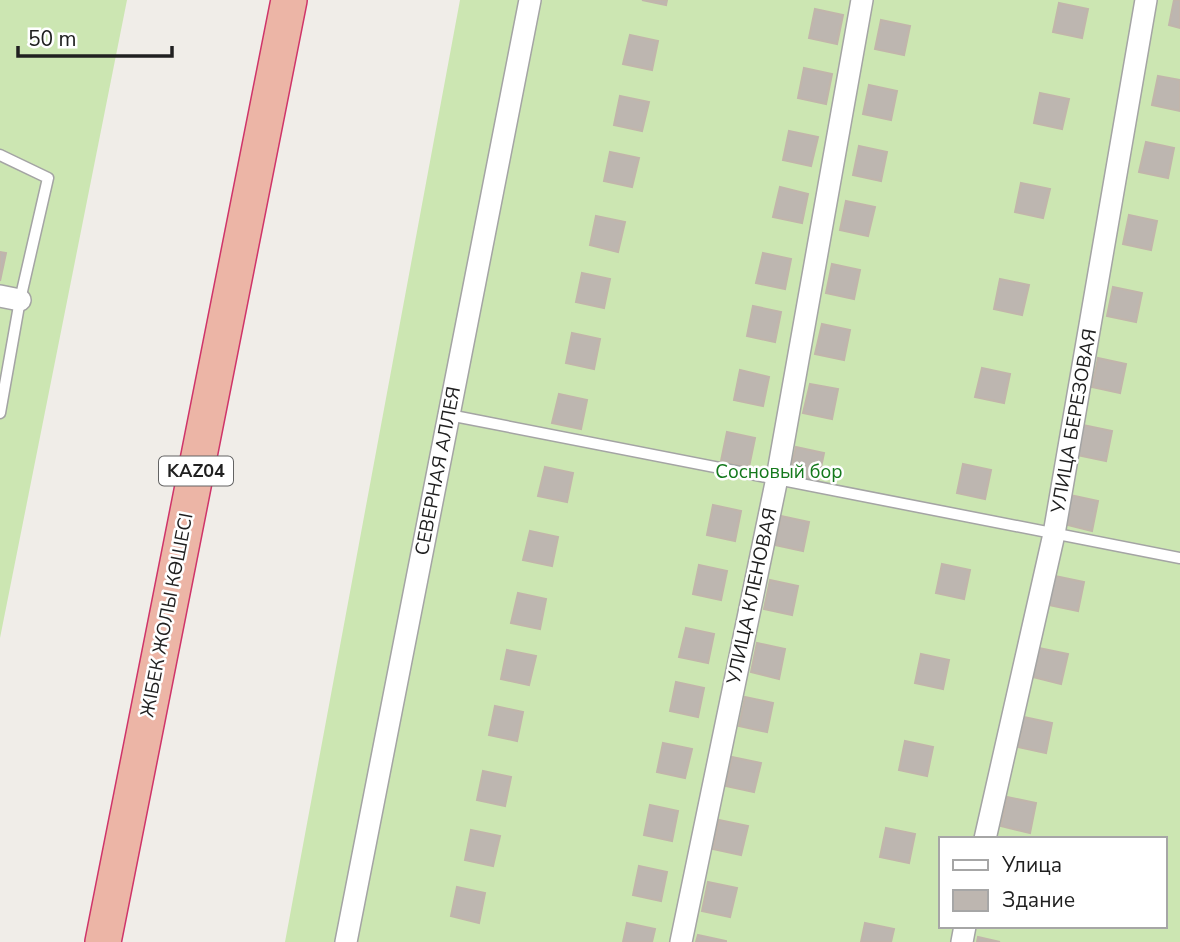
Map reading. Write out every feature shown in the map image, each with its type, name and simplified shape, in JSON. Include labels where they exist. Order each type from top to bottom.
[{"type":"highway","name":"ЖІБЕК ЖОЛЫ КӨШЕСІ","points":[[103,942],[289,0]]},
{"type":"street","name":"СЕВЕРНАЯ АЛЛЕЯ","points":[[346,942],[530,0]]},
{"type":"street","name":"УЛИЦА КЛЕНОВАЯ","points":[[681,942],[777,478],[862,0]]},
{"type":"street","name":"УЛИЦА БЕРЕЗОВАЯ","points":[[985,837],[1054,534],[1146,0]]},
{"type":"lane","points":[[0,155],[48,178],[10,298],[0,413]]},
{"type":"lane","points":[[449,415],[1180,558]]},
{"type":"green space","points":[[0,0],[127,0],[0,638]]},
{"type":"green space","name":"Сосновый бор","points":[[460,0],[1180,0],[1180,942],[285,942]]},
{"type":"building","points":[[642,0],[667,0],[666,5]]},
{"type":"building","points":[[1174,0],[1180,0],[1180,28],[1169,25]]},
{"type":"building","points":[[1059,3],[1088,9],[1082,38],[1053,32]]},
{"type":"building","points":[[815,9],[843,15],[837,44],[809,38]]},
{"type":"building","points":[[881,20],[910,26],[904,55],[875,49]]},
{"type":"building","points":[[630,35],[658,41],[652,70],[623,64]]},
{"type":"building","points":[[804,68],[832,74],[826,104],[798,98]]},
{"type":"building","points":[[1158,76],[1180,80],[1180,111],[1152,105]]},
{"type":"building","points":[[869,85],[897,91],[891,120],[863,114]]},
{"type":"building","points":[[1040,93],[1069,99],[1062,129],[1034,123]]},
{"type":"building","points":[[620,96],[649,102],[642,131],[614,125]]},
{"type":"building","points":[[789,131],[818,137],[811,166],[783,160]]},
{"type":"building","points":[[1146,142],[1174,148],[1168,178],[1139,172]]},
{"type":"building","points":[[859,146],[887,152],[881,181],[853,175]]},
{"type":"building","points":[[610,152],[639,158],[632,187],[604,181]]},
{"type":"building","points":[[1021,183],[1050,189],[1043,218],[1015,212]]},
{"type":"building","points":[[780,187],[808,194],[802,223],[773,217]]},
{"type":"building","points":[[846,201],[875,207],[868,236],[840,230]]},
{"type":"building","points":[[1129,215],[1157,221],[1151,250],[1123,244]]},
{"type":"building","points":[[596,216],[625,222],[618,252],[590,245]]},
{"type":"building","points":[[0,252],[6,253],[0,281]]},
{"type":"building","points":[[763,253],[791,259],[785,289],[756,283]]},
{"type":"building","points":[[832,264],[860,270],[854,299],[826,293]]},
{"type":"building","points":[[582,273],[610,279],[604,308],[576,302]]},
{"type":"building","points":[[1000,279],[1029,285],[1022,315],[994,309]]},
{"type":"building","points":[[1113,287],[1142,293],[1136,322],[1107,316]]},
{"type":"building","points":[[753,306],[781,312],[775,342],[747,336]]},
{"type":"building","points":[[822,324],[850,330],[844,360],[815,354]]},
{"type":"building","points":[[572,333],[600,339],[594,369],[566,363]]},
{"type":"building","points":[[1098,358],[1126,364],[1120,393],[1092,387]]},
{"type":"building","points":[[982,368],[1010,374],[1004,403],[975,397]]},
{"type":"building","points":[[740,370],[769,377],[763,406],[734,400]]},
{"type":"building","points":[[810,384],[838,389],[832,419],[803,413]]},
{"type":"building","points":[[559,394],[587,400],[581,429],[552,423]]},
{"type":"building","points":[[1083,425],[1112,431],[1106,461],[1077,455]]},
{"type":"building","points":[[727,432],[755,438],[749,467],[721,461]]},
{"type":"building","points":[[796,447],[824,453],[818,482],[789,476]]},
{"type":"building","points":[[963,464],[991,470],[985,499],[957,493]]},
{"type":"building","points":[[545,467],[573,473],[567,502],[538,496]]},
{"type":"building","points":[[1070,495],[1098,501],[1092,531],[1064,524]]},
{"type":"building","points":[[713,505],[741,511],[735,541],[707,535]]},
{"type":"building","points":[[781,516],[809,522],[803,551],[775,545]]},
{"type":"building","points":[[530,531],[558,537],[552,566],[523,560]]},
{"type":"building","points":[[942,564],[970,570],[964,599],[936,593]]},
{"type":"building","points":[[699,565],[727,571],[721,600],[693,594]]},
{"type":"building","points":[[1055,576],[1084,582],[1078,611],[1049,605]]},
{"type":"building","points":[[770,580],[798,586],[792,615],[764,609]]},
{"type":"building","points":[[518,593],[546,599],[540,629],[511,623]]},
{"type":"building","points":[[686,628],[714,634],[708,663],[679,657]]},
{"type":"building","points":[[757,643],[785,649],[779,679],[751,672]]},
{"type":"building","points":[[1039,648],[1068,654],[1061,684],[1033,677]]},
{"type":"building","points":[[507,650],[536,656],[529,685],[501,679]]},
{"type":"building","points":[[921,654],[949,660],[943,689],[915,683]]},
{"type":"building","points":[[676,682],[704,688],[698,717],[670,711]]},
{"type":"building","points":[[745,697],[773,703],[767,732],[739,726]]},
{"type":"building","points":[[495,706],[523,712],[517,741],[489,735]]},
{"type":"building","points":[[1024,717],[1052,723],[1046,753],[1018,747]]},
{"type":"building","points":[[905,741],[933,747],[927,776],[899,770]]},
{"type":"building","points":[[663,743],[692,749],[685,778],[657,772]]},
{"type":"building","points":[[732,757],[761,763],[754,792],[726,786]]},
{"type":"building","points":[[483,771],[511,777],[505,806],[477,800]]},
{"type":"building","points":[[1007,797],[1036,803],[1030,833],[1001,826]]},
{"type":"building","points":[[650,805],[678,811],[672,841],[644,835]]},
{"type":"building","points":[[719,820],[748,826],[741,855],[713,849]]},
{"type":"building","points":[[886,828],[915,834],[909,863],[880,857]]},
{"type":"building","points":[[471,830],[500,836],[493,866],[465,860]]},
{"type":"building","points":[[639,866],[667,872],[661,901],[633,895]]},
{"type":"building","points":[[708,882],[737,888],[730,917],[702,911]]},
{"type":"building","points":[[457,887],[485,893],[479,923],[451,916]]},
{"type":"building","points":[[627,923],[655,929],[652,942],[623,942]]},
{"type":"building","points":[[865,923],[894,929],[891,942],[861,942]]},
{"type":"building","points":[[698,935],[726,941],[726,942],[696,942]]},
{"type":"building","points":[[978,937],[1000,942],[977,942]]}]
